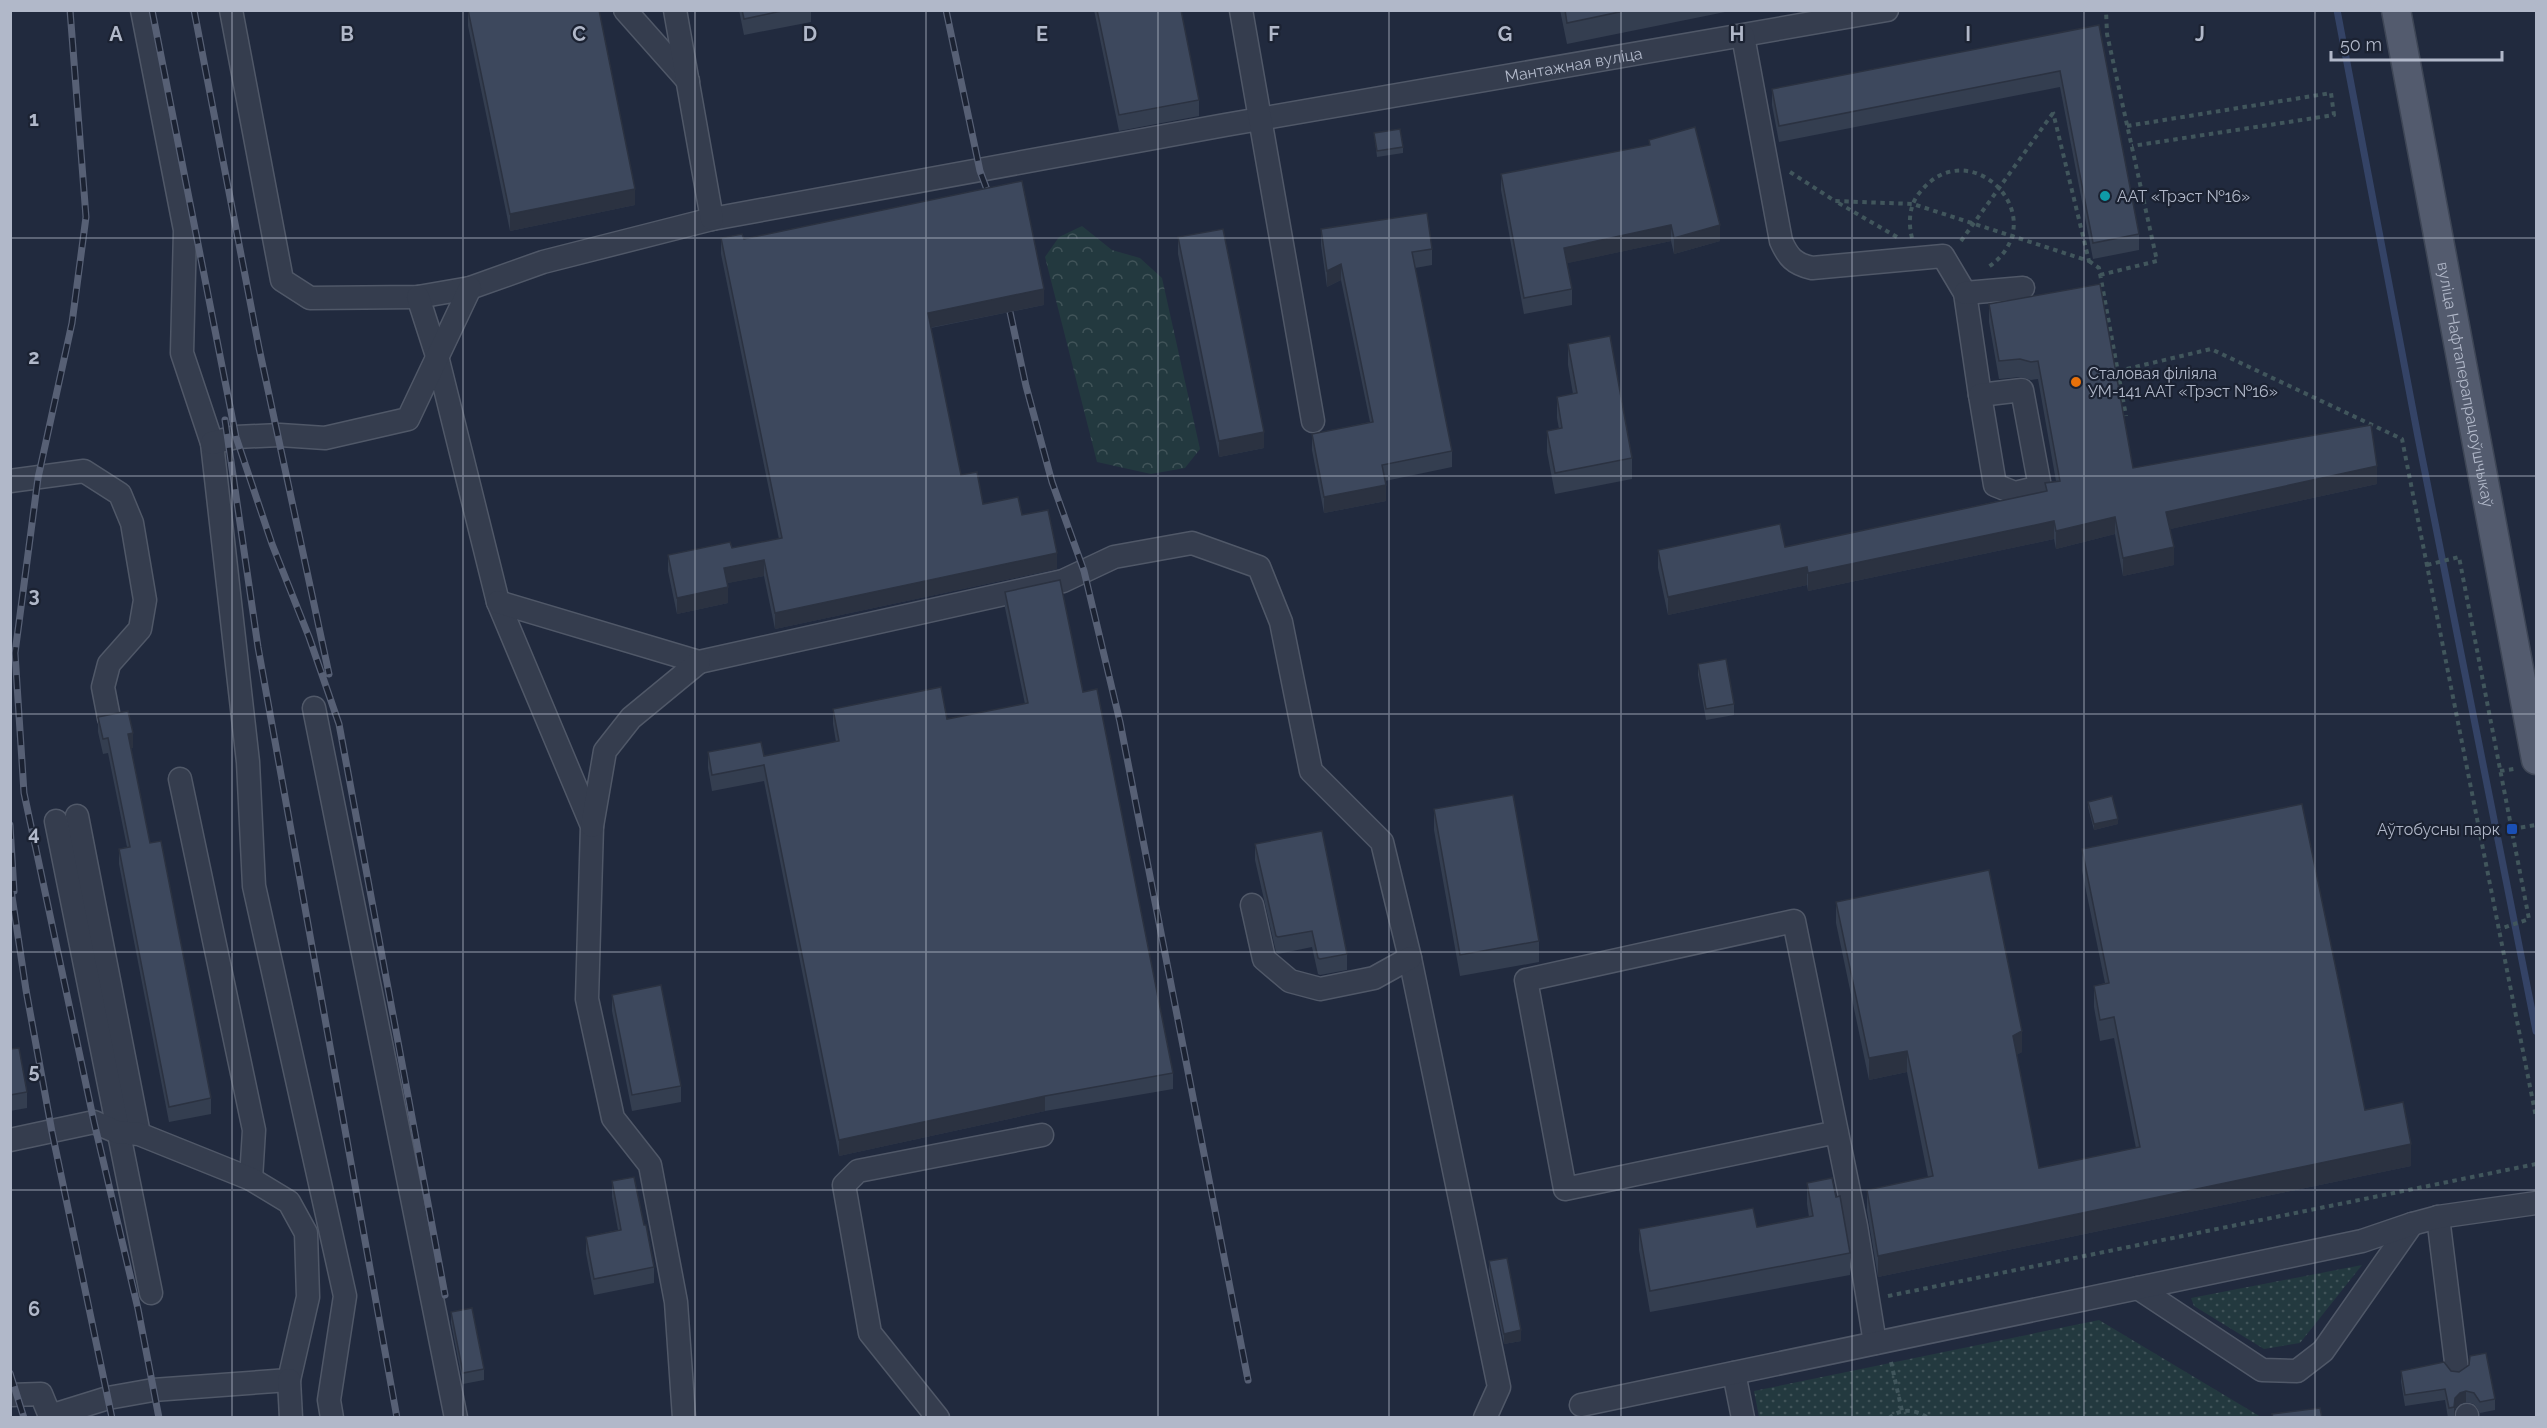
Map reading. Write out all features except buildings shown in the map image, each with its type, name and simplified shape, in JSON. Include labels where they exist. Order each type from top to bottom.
[{"type":"main road","name":"вуліца Нафтаперапрацоўшчыкаў","points":[[2396,10],[2536,760]]},
{"type":"street","points":[[142,10],[185,230],[182,353],[212,443],[248,762],[254,886],[345,1296],[329,1400],[332,1418]]},
{"type":"street","name":"Мантажная вуліца","points":[[231,10],[282,280],[310,298],[418,297],[470,288],[543,262],[712,219],[1887,10]]},
{"type":"street","points":[[625,10],[689,83]]},
{"type":"street","points":[[675,10],[712,219]]},
{"type":"street","points":[[1241,10],[1313,421]]},
{"type":"street","points":[[1743,36],[1781,242],[1788,257],[1801,265],[1812,268],[1943,256],[1965,293],[1980,395]]},
{"type":"street","points":[[212,443],[236,437],[280,435],[325,438],[408,419],[470,288]]},
{"type":"street","points":[[1965,293],[2023,288]]},
{"type":"street","points":[[418,297],[437,356],[498,602],[592,826]]},
{"type":"street","points":[[10,481],[84,471],[120,494],[132,523],[145,600],[140,629],[109,664],[103,687],[109,718]]},
{"type":"street","points":[[684,1418],[676,1302],[650,1165],[613,1118],[587,999],[592,826],[605,751],[632,718],[699,662],[1063,581],[1114,557],[1192,543],[1258,567],[1281,622],[1311,771],[1382,842],[1410,958],[1499,1387],[1485,1418]]},
{"type":"street","points":[[498,602],[699,662]]},
{"type":"street","points":[[314,708],[456,1418]]},
{"type":"street","points":[[180,779],[254,1130],[250,1179]]},
{"type":"street","points":[[66,818],[128,1133],[151,1293]]},
{"type":"street","points":[[1252,905],[1264,959],[1290,981],[1320,989],[1374,978],[1410,958]]},
{"type":"street","points":[[1837,1132],[1565,1189],[1526,980],[1794,921],[1837,1132],[1856,1226],[1868,1300],[1881,1342]]},
{"type":"street","points":[[10,1140],[94,1122],[250,1179],[289,1202],[306,1233],[308,1297],[289,1380],[291,1418]]},
{"type":"street","points":[[938,1418],[870,1333],[844,1185],[858,1171],[1042,1135]]},
{"type":"street","points":[[1581,1405],[2362,1242],[2438,1217],[2536,1203]]},
{"type":"street","points":[[2438,1217],[2457,1370]]},
{"type":"street","points":[[2138,1288],[2262,1370],[2297,1371],[2323,1351],[2412,1224]]},
{"type":"street","points":[[1734,1373],[1743,1418]]},
{"type":"street","points":[[10,1395],[41,1394],[50,1417],[108,1398],[153,1390],[289,1380]]},
{"type":"path","points":[[2100,274],[2157,261],[2107,34],[2106,10]]},
{"type":"path","points":[[2127,126],[2331,93],[2334,115],[2132,146]]},
{"type":"path","points":[[1950,243],[1960,241],[2053,112],[2089,261]]},
{"type":"path","points":[[1765,155],[1835,201],[1905,242]]},
{"type":"path","points":[[1913,244],[1909,228],[1913,204],[1927,183],[1941,175],[1959,170],[1977,172],[1993,181],[2006,194],[2013,210],[2014,228],[2009,246],[1998,261],[1983,271]]},
{"type":"path","points":[[1835,201],[1913,204],[2089,261],[2099,268],[2126,416]]},
{"type":"path","points":[[1960,241],[1962,253]]},
{"type":"path","points":[[2118,370],[2211,349],[2402,439],[2536,1117]]},
{"type":"path","points":[[2427,565],[2459,556],[2529,919],[2500,929]]},
{"type":"path","points":[[2512,829],[2536,825]]},
{"type":"path","points":[[1868,1300],[2536,1164]]},
{"type":"path","points":[[1881,1342],[1902,1411]]},
{"type":"path","points":[[1889,1418],[1902,1411],[1911,1410],[1928,1418]]},
{"type":"green space","points":[[1082,226],[1112,250],[1140,258],[1162,278],[1200,449],[1185,468],[1151,474],[1097,462],[1045,257],[1059,237]]},
{"type":"green space","points":[[2362,1265],[2300,1343],[2264,1349],[2194,1306],[2191,1298]]},
{"type":"green space","points":[[2099,1320],[2261,1417],[1759,1417],[1754,1391]]},
{"type":"waterway","points":[[2337,10],[2418,437],[2536,1031]]},
{"type":"railway","points":[[70,10],[86,217],[72,323],[38,478],[15,653],[24,793],[94,1122],[138,1309],[159,1418]]},
{"type":"railway","points":[[152,10],[236,437],[272,544],[309,637],[339,724],[445,1295]]},
{"type":"railway","points":[[194,10],[259,348],[329,674]]},
{"type":"railway","points":[[946,10],[980,171],[992,203]]},
{"type":"railway","points":[[1010,312],[1026,386],[1052,482],[1084,571],[1120,722],[1248,1380]]},
{"type":"railway","points":[[225,420],[258,647],[397,1418]]},
{"type":"railway","points":[[10,825],[14,891]]},
{"type":"railway","points":[[10,883],[26,990],[52,1132],[112,1418]]},
{"type":"railway","points":[[10,1373],[24,1418]]},
{"type":"place","name":"ААТ «Трэст №16»","points":[[2105,196]]},
{"type":"place","name":"Сталовая філіяла УМ-141 ААТ «Трэст №16»","points":[[2076,382]]},
{"type":"place","name":"Аўтобусны парк","points":[[2512,829]]}]
